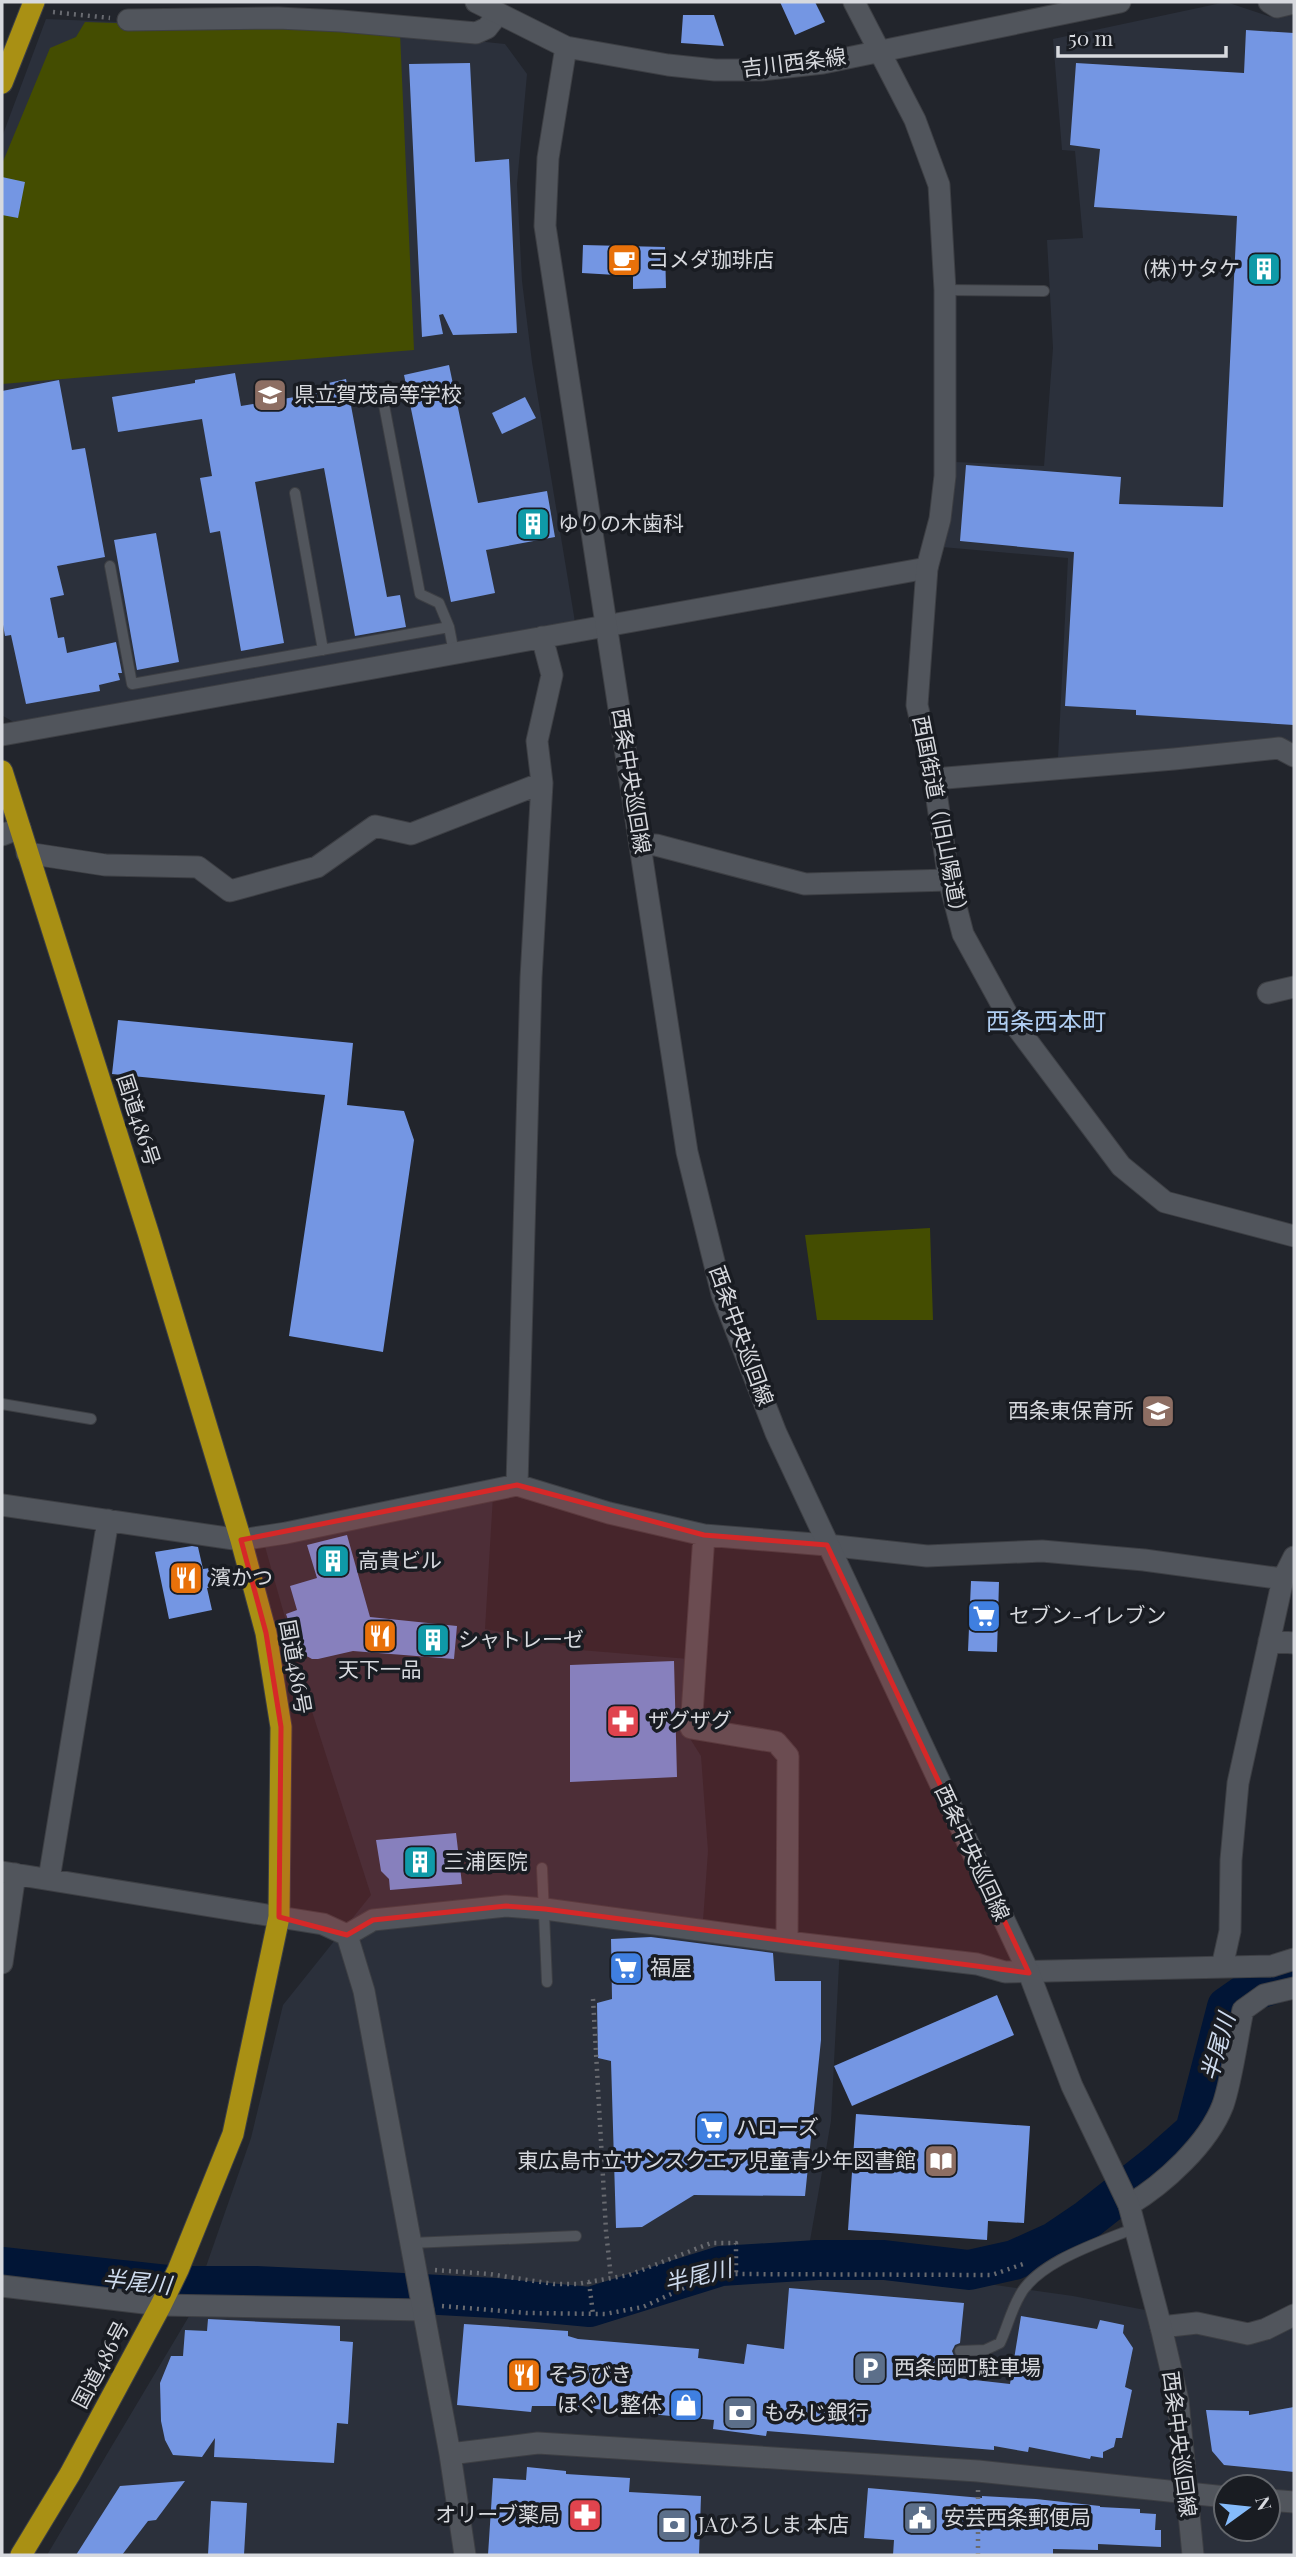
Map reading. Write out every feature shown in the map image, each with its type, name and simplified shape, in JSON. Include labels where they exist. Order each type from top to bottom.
[{"type":"highway","points":[[2,83],[33,6]]},
{"type":"highway","name":"国道486号","points":[[2,771],[11,832],[27,853],[148,1233],[241,1540],[266,1633],[281,1727],[279,1917],[233,2134],[161,2305],[70,2474],[21,2555]]},
{"type":"street","name":"吉川西条線","points":[[476,2],[566,47],[668,65],[738,70],[823,63],[1120,2]]},
{"type":"street","name":"西国街道（旧山陽道）","points":[[854,2],[915,120],[939,185],[945,290],[945,476],[940,519],[927,568],[917,705],[934,779],[949,880],[963,934],[1007,1014],[1121,1166],[1165,1202],[1294,1236]]},
{"type":"street","points":[[1269,2],[1278,7],[1294,3]]},
{"type":"street","points":[[128,20],[278,18],[476,33],[487,28],[498,14]]},
{"type":"street","name":"西条中央巡回線","points":[[566,47],[548,158],[545,226],[687,1152],[722,1294],[776,1433],[1029,1973],[1072,2086],[1129,2205],[1178,2400],[1193,2555]]},
{"type":"street","points":[[2,735],[927,568]]},
{"type":"street","points":[[517,1485],[531,978],[542,783],[537,741],[552,675],[542,637]]},
{"type":"street","points":[[934,779],[1279,748],[1294,756]]},
{"type":"street","points":[[27,853],[105,865],[198,867],[230,891],[317,867],[375,826],[411,834],[542,783]]},
{"type":"street","points":[[642,845],[656,845],[805,884],[949,880]]},
{"type":"street","points":[[1268,993],[1294,987]]},
{"type":"street","points":[[2,1505],[241,1540],[517,1485],[609,1513],[704,1535],[928,1556],[1042,1551],[1144,1560],[1283,1579]]},
{"type":"street","points":[[49,1879],[107,1520]]},
{"type":"street","points":[[704,1535],[691,1728],[776,1742],[788,1756],[787,1941]]},
{"type":"street","points":[[1222,1967],[1230,1931],[1231,1860],[1238,1783],[1283,1579],[1294,1557]]},
{"type":"street","points":[[1269,1641],[1294,1643]]},
{"type":"street","points":[[2,1963],[8,1873],[323,1924],[347,1935],[365,1991],[431,2308],[428,2338],[450,2454],[465,2555]]},
{"type":"street","points":[[347,1935],[373,1920],[506,1906],[977,1964],[1005,1972],[1272,1966],[1294,1959]]},
{"type":"street","points":[[1129,2205],[1151,2192],[1203,2141],[1223,2105],[1244,2010],[1264,1996],[1294,1988]]},
{"type":"street","points":[[2,2286],[161,2305],[431,2308]]},
{"type":"street","points":[[1161,2328],[1197,2323],[1248,2334],[1266,2329],[1294,2315]]},
{"type":"street","points":[[450,2454],[538,2444],[978,2471],[1212,2495]]},
{"type":"lane","points":[[945,290],[1044,291]]},
{"type":"lane","points":[[384,405],[420,594],[439,603],[449,627],[454,653]]},
{"type":"lane","points":[[295,493],[324,649]]},
{"type":"lane","points":[[110,566],[132,684],[449,627]]},
{"type":"lane","points":[[2,1404],[91,1419]]},
{"type":"lane","points":[[542,1868],[547,1982]]},
{"type":"lane","points":[[960,2351],[985,2350],[1000,2343],[1019,2296],[1031,2280],[1081,2248],[1135,2228]]},
{"type":"lane","points":[[420,2259],[576,2236]]},
{"type":"path","points":[[33,6],[128,20]]},
{"type":"path","points":[[593,1999],[611,2278]]},
{"type":"path","points":[[420,2259],[554,2284],[589,2283],[629,2275],[711,2243],[736,2244],[736,2272]]},
{"type":"path","points":[[431,2308],[605,2314],[643,2307],[697,2282],[736,2272],[992,2276],[1037,2258]]},
{"type":"path","points":[[589,2283],[593,2313]]},
{"type":"path","points":[[978,2471],[978,2555]]},
{"type":"highlighted area","points":[[517,1485],[704,1535],[827,1545],[1029,1973],[506,1906],[373,1920],[347,1935],[279,1917],[281,1727],[266,1633],[241,1540]]},
{"type":"shaded area","name":"(株)サタケ","points":[[1226,2],[1271,17],[1294,13],[1294,742],[1058,758],[1068,558],[942,547],[955,462],[1044,466],[1053,348],[1047,240],[1083,238],[1075,151],[1062,150],[1053,39]]},
{"type":"shaded area","name":"県立賀茂高等学校","points":[[46,19],[409,34],[505,44],[527,74],[517,184],[522,281],[532,362],[575,622],[19,725],[3,716],[2,137]]},
{"type":"shaded area","points":[[493,1496],[485,1629],[580,1650],[689,1659],[689,1737],[701,1756],[708,1851],[703,1921],[840,1945],[831,2121],[805,2269],[903,2272],[1073,2296],[1145,2310],[1245,2335],[1294,2315],[1294,2555],[47,2555],[188,2318],[251,2138],[283,2005],[371,1895],[308,1699],[264,1543]]},
{"type":"green space","points":[[85,22],[400,33],[414,350],[2,384],[2,164],[50,48],[76,37]]},
{"type":"green space","points":[[930,1228],[933,1320],[817,1320],[805,1235]]},
{"type":"building","points":[[780,2],[815,2],[825,22],[795,35]]},
{"type":"building","points":[[683,15],[714,15],[724,46],[681,43]]},
{"type":"building","points":[[1246,30],[1294,33],[1294,725],[1136,715],[1136,710],[1065,706],[1074,552],[960,541],[966,465],[1121,477],[1119,504],[1223,507],[1237,216],[1094,207],[1100,149],[1070,145],[1076,63],[1244,73]]},
{"type":"building","points":[[470,63],[475,162],[509,159],[517,333],[453,335],[443,314],[439,315],[443,334],[422,337],[409,64]]},
{"type":"building","points":[[2,177],[25,182],[18,218],[2,215]]},
{"type":"building","name":"コメダ珈琲店","points":[[583,245],[665,247],[666,288],[633,289],[633,276],[582,273]]},
{"type":"building","points":[[449,365],[478,503],[547,491],[555,537],[486,550],[495,593],[451,602],[404,375]]},
{"type":"building","points":[[235,373],[241,406],[325,392],[324,384],[346,379],[387,597],[400,595],[406,627],[355,636],[324,468],[255,482],[284,643],[241,651],[220,531],[210,533],[200,478],[212,476],[202,419],[118,432],[112,397],[195,383],[195,380]]},
{"type":"building","points":[[59,380],[72,450],[85,448],[105,557],[57,566],[64,595],[50,598],[58,638],[64,637],[67,653],[116,642],[122,673],[118,673],[120,680],[99,685],[100,691],[26,704],[11,635],[5,636],[2,619],[2,391]]},
{"type":"building","points":[[525,397],[536,418],[502,434],[492,413]]},
{"type":"building","points":[[156,533],[179,662],[137,670],[114,540]]},
{"type":"building","points":[[118,1020],[353,1043],[347,1105],[404,1111],[414,1140],[383,1352],[289,1336],[325,1095],[112,1074]]},
{"type":"building","points":[[347,1535],[370,1617],[457,1626],[454,1659],[353,1651],[312,1659],[299,1652],[286,1614],[297,1610],[290,1586],[317,1578],[307,1545]]},
{"type":"building","name":"濱かつ","points":[[198,1547],[203,1569],[210,1568],[214,1587],[207,1588],[212,1610],[169,1619],[155,1552]]},
{"type":"building","name":"セブン-イレブン","points":[[971,1581],[999,1582],[997,1652],[968,1651]]},
{"type":"building","name":"ザグザグ","points":[[674,1661],[677,1777],[570,1782],[570,1665]]},
{"type":"building","name":"三浦医院","points":[[456,1833],[462,1884],[390,1890],[389,1879],[381,1871],[376,1840]]},
{"type":"building","name":"ハローズ","points":[[651,1937],[773,1953],[775,1981],[821,1981],[821,2040],[805,2196],[694,2195],[642,2227],[616,2228],[611,2061],[598,2058],[597,2003],[612,1999],[611,1939]]},
{"type":"building","points":[[997,1995],[1014,2035],[852,2106],[834,2066]]},
{"type":"building","points":[[856,2114],[1030,2126],[1024,2223],[988,2221],[987,2240],[848,2230]]},
{"type":"building","points":[[789,2288],[964,2303],[960,2343],[955,2345],[952,2351],[959,2359],[957,2378],[1010,2384],[1021,2316],[1097,2329],[1100,2320],[1124,2325],[1123,2333],[1133,2348],[1125,2387],[1132,2390],[1122,2438],[1116,2438],[1114,2447],[1103,2452],[1103,2458],[1091,2456],[1090,2459],[1029,2447],[1028,2452],[994,2446],[994,2450],[767,2431],[766,2436],[713,2429],[714,2420],[564,2406],[532,2406],[531,2412],[457,2405],[464,2324],[568,2331],[568,2336],[578,2339],[699,2349],[698,2358],[744,2364],[747,2344],[784,2349]]},
{"type":"building","points":[[208,2319],[340,2326],[340,2341],[353,2342],[348,2424],[337,2423],[334,2463],[214,2457],[215,2438],[202,2457],[173,2455],[165,2440],[161,2421],[160,2383],[171,2356],[183,2356],[185,2330],[207,2331]]},
{"type":"building","points":[[1294,2407],[1294,2472],[1224,2465],[1212,2451],[1206,2410],[1249,2411],[1249,2415]]},
{"type":"building","points":[[527,2467],[566,2471],[566,2474],[630,2478],[629,2492],[701,2496],[699,2555],[488,2555],[493,2478],[526,2480]]},
{"type":"building","points":[[185,2481],[156,2520],[148,2521],[122,2555],[76,2555],[120,2486]]},
{"type":"building","points":[[868,2488],[1140,2509],[1140,2513],[1156,2514],[1155,2530],[1161,2530],[1161,2547],[1098,2544],[1098,2550],[1053,2549],[1053,2555],[893,2555],[894,2540],[864,2538]]},
{"type":"building","points":[[211,2501],[247,2503],[244,2555],[208,2555]]},
{"type":"waterway","name":"半尾川","points":[[2,2267],[176,2286],[256,2286],[403,2293],[590,2307],[721,2266],[817,2260],[884,2260],[969,2270],[1014,2260],[1054,2242],[1088,2219],[1195,2131],[1227,2007],[1247,1993],[1294,1977]]},
{"type":"place","name":"コメダ珈琲店","points":[[624,260]]},
{"type":"place","name":"(株)サタケ","points":[[1264,269]]},
{"type":"place","name":"県立賀茂高等学校","points":[[270,395]]},
{"type":"place","name":"ゆりの木歯科","points":[[533,524]]},
{"type":"place","name":"西条東保育所","points":[[1158,1411]]},
{"type":"place","name":"高貴ビル","points":[[333,1561]]},
{"type":"place","name":"濱かつ","points":[[186,1578]]},
{"type":"place","name":"セブン-イレブン","points":[[984,1616]]},
{"type":"place","name":"天下一品","points":[[380,1636]]},
{"type":"place","name":"シャトレーゼ","points":[[433,1640]]},
{"type":"place","name":"ザグザグ","points":[[623,1721]]},
{"type":"place","name":"三浦医院","points":[[420,1862]]},
{"type":"place","name":"福屋","points":[[626,1968]]},
{"type":"place","name":"ハローズ","points":[[712,2128]]},
{"type":"place","name":"東広島市立サンスクエア児童青少年図書館","points":[[941,2161]]},
{"type":"place","name":"西条岡町駐車場","points":[[870,2368]]},
{"type":"place","name":"そうびき","points":[[524,2375]]},
{"type":"place","name":"ほぐし整体","points":[[686,2405]]},
{"type":"place","name":"もみじ銀行","points":[[740,2413]]},
{"type":"place","name":"オリーブ薬局","points":[[585,2515]]},
{"type":"place","name":"安芸西条郵便局","points":[[920,2518]]},
{"type":"place","name":"JAひろしま 本店","points":[[674,2525]]},
{"type":"district","name":"西条西本町","points":[[1046,1022]]}]
